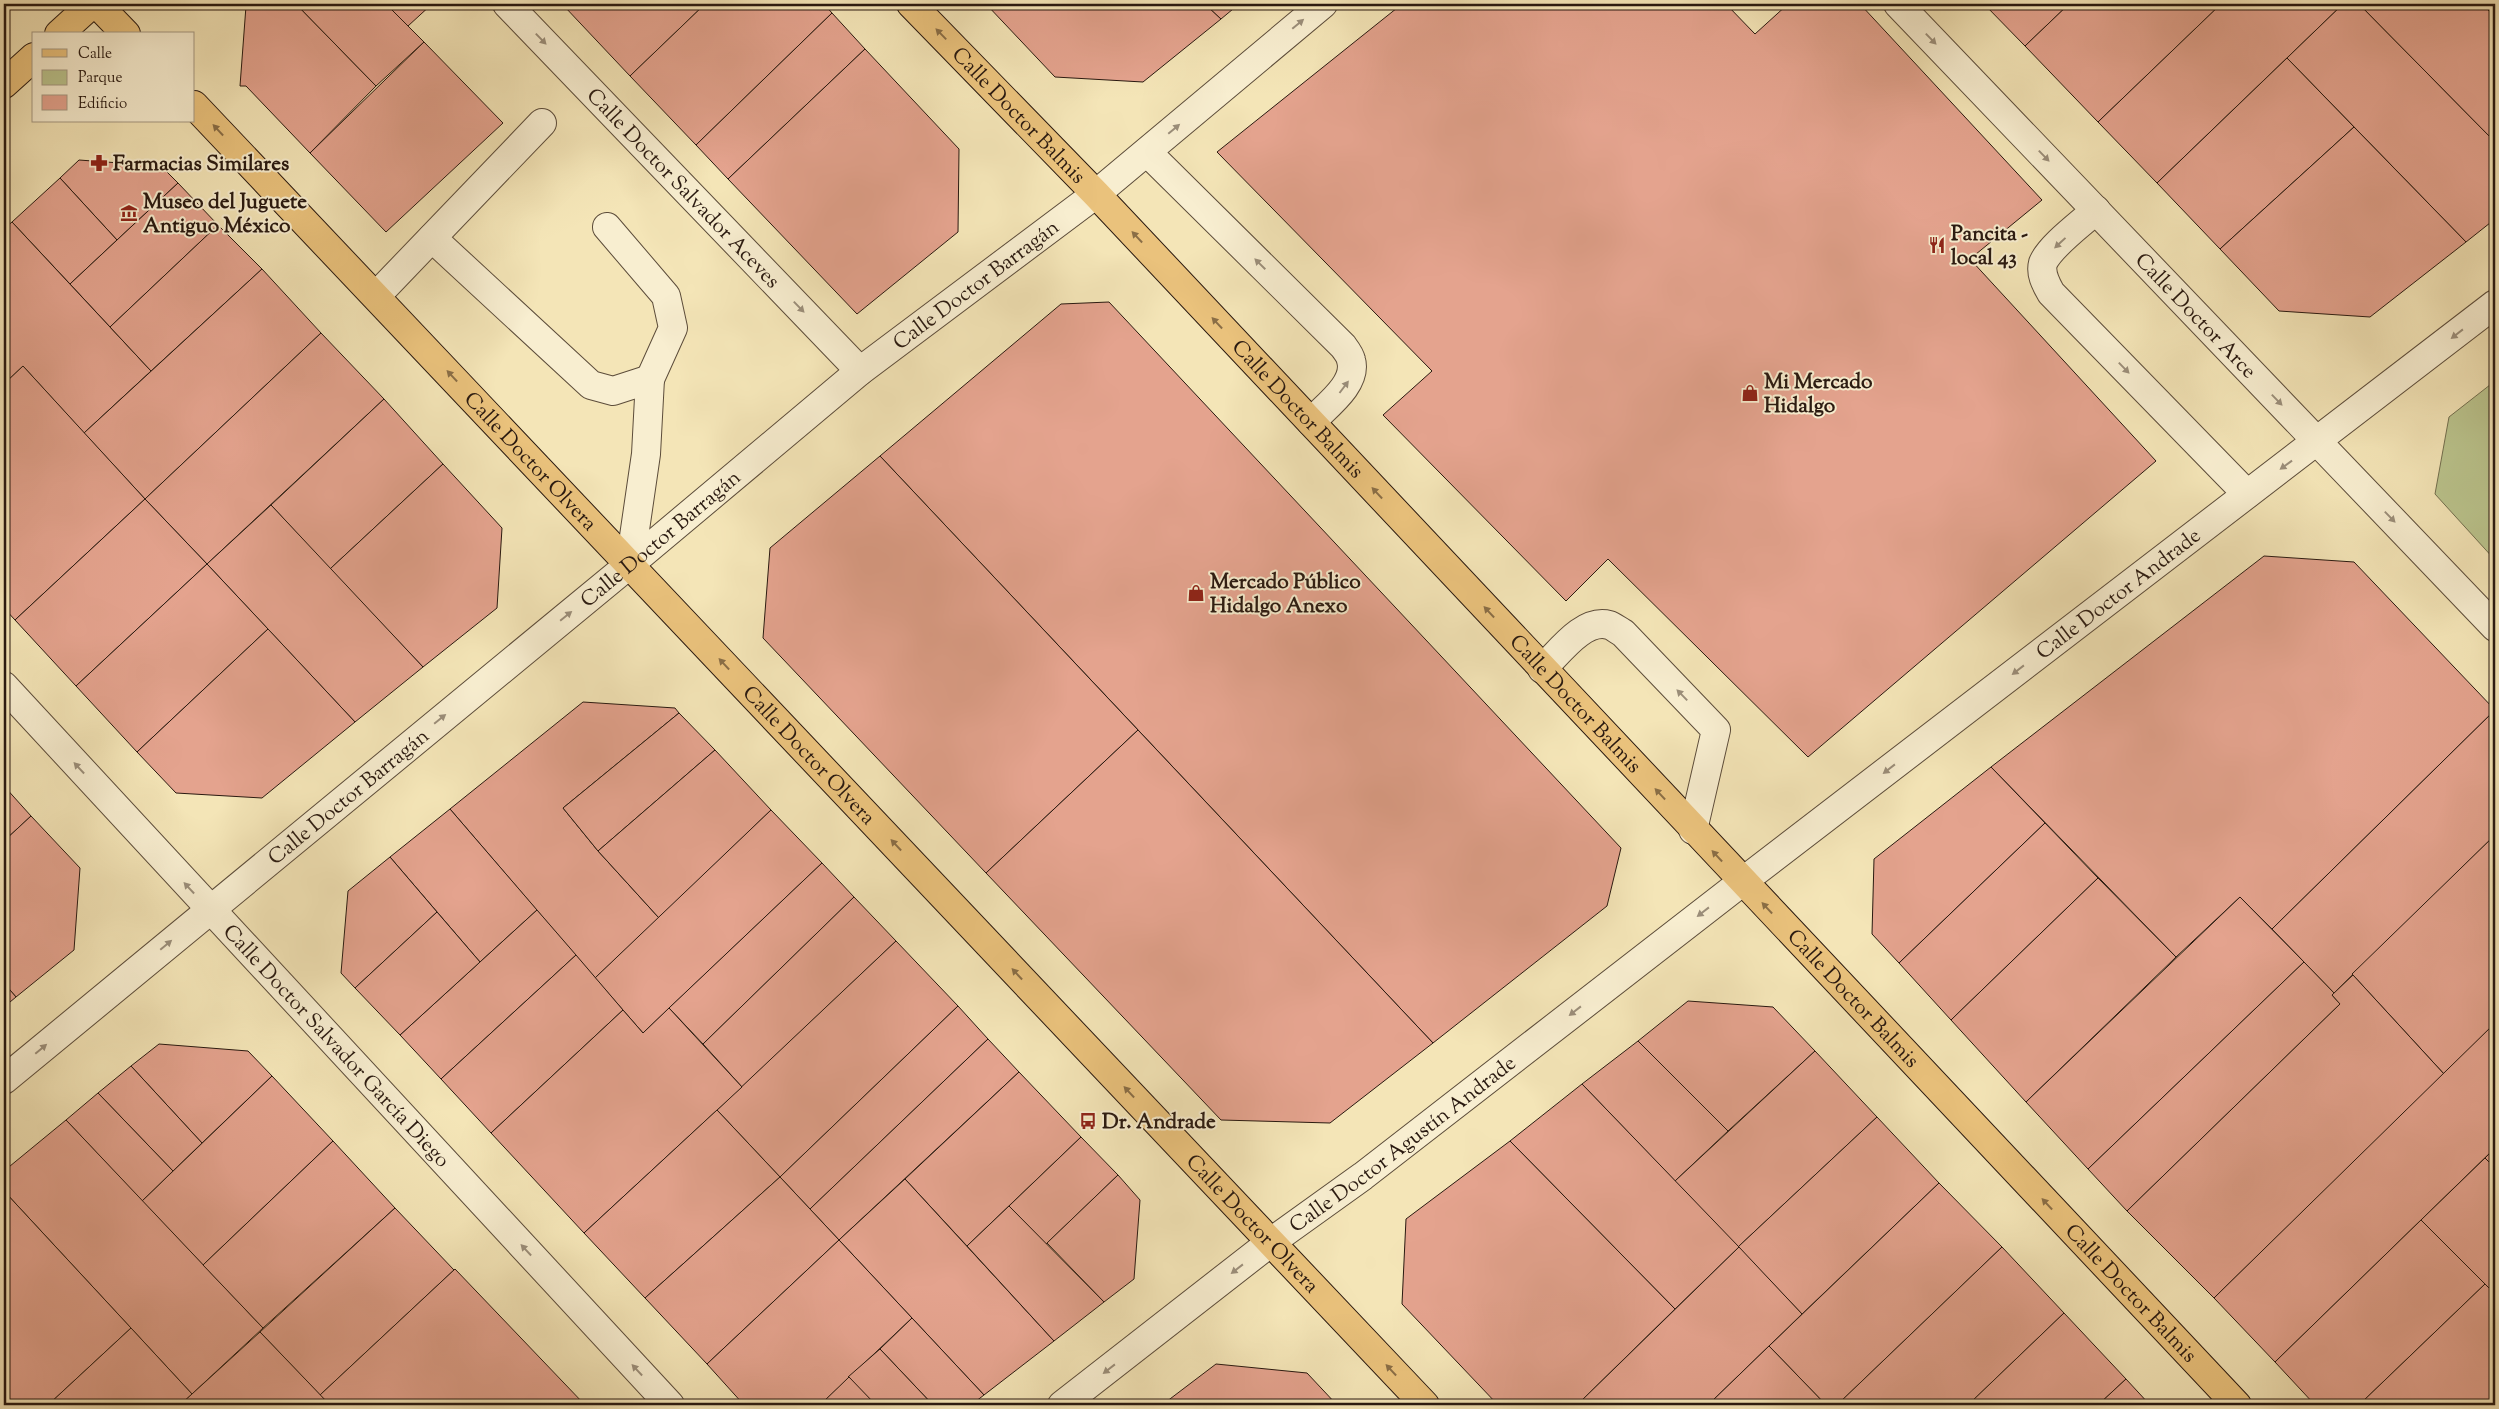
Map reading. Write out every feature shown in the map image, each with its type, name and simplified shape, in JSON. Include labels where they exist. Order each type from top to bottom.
[{"type":"main road","points":[[61,32],[92,4]]},
{"type":"main road","points":[[97,4],[124,32]]},
{"type":"main road","name":"Calle Doctor Balmis","points":[[912,4],[1096,194],[1693,830],[2237,1405]]},
{"type":"main road","points":[[4,84],[32,59]]},
{"type":"main road","name":"Calle Doctor Olvera","points":[[195,106],[1425,1405]]},
{"type":"street","name":"Calle Doctor Salvador Aceves","points":[[507,4],[860,371]]},
{"type":"street","name":"Calle Doctor Barragán","points":[[4,1080],[209,909],[630,564],[860,371],[1096,194],[1323,4]]},
{"type":"street","name":"Calle Doctor Arce","points":[[1898,4],[2495,627]]},
{"type":"street","points":[[376,296],[542,123]]},
{"type":"street","points":[[1147,152],[1348,353],[1352,360],[1352,376],[1343,389],[1311,422]]},
{"type":"street","points":[[2096,210],[2052,251],[2043,264],[2044,280],[2047,286],[2051,293],[2247,494]]},
{"type":"street","points":[[607,227],[666,296],[673,328],[650,379],[646,454],[630,564]]},
{"type":"street","points":[[432,238],[591,385],[613,392],[650,379]]},
{"type":"street","name":"Calle Doctor Andrade","points":[[1742,882],[2247,494],[2318,442],[2495,304]]},
{"type":"street","points":[[1542,669],[1580,633],[1593,625],[1609,625],[1623,633],[1716,730],[1693,830]]},
{"type":"street","name":"Calle Doctor Salvador García Diego","points":[[4,686],[670,1405]]},
{"type":"street","name":"Calle Doctor Agustín Andrade","points":[[1062,1405],[1271,1242],[1363,1176],[1742,882]]},
{"type":"green space","points":[[2495,381],[2495,560],[2435,494],[2449,417]]},
{"type":"building","points":[[248,4],[296,4],[376,86],[310,153],[246,86],[240,86],[246,6]]},
{"type":"building","points":[[296,4],[386,4],[424,42],[376,86]]},
{"type":"building","points":[[386,4],[432,4],[408,26]]},
{"type":"building","points":[[567,4],[705,4],[630,76],[564,6]]},
{"type":"building","points":[[705,4],[824,4],[832,13],[696,145],[630,76]]},
{"type":"building","points":[[986,4],[1205,4],[1221,19],[1143,82],[1055,77]]},
{"type":"building","points":[[1205,4],[1239,4],[1221,19]]},
{"type":"building","name":"Mi Mercado Hidalgo","points":[[1402,4],[1726,4],[1755,34],[1788,4],[1860,4],[2042,200],[1970,259],[2156,461],[1808,757],[1608,559],[1566,601],[1383,415],[1432,371],[1217,152]]},
{"type":"building","points":[[1984,4],[2069,4],[2025,46]]},
{"type":"building","points":[[2069,4],[2221,4],[2098,122],[2025,46]]},
{"type":"building","points":[[2221,4],[2343,4],[2157,183],[2098,122]]},
{"type":"building","points":[[2343,4],[2359,4],[2495,142],[2495,219],[2466,242],[2287,58]]},
{"type":"building","points":[[2359,4],[2482,4],[2495,17],[2495,142]]},
{"type":"building","points":[[2482,4],[2495,4],[2495,17]]},
{"type":"building","points":[[832,13],[865,49],[728,179],[696,145]]},
{"type":"building","points":[[424,42],[503,123],[386,232],[310,153]]},
{"type":"building","points":[[865,49],[959,149],[958,232],[857,314],[728,179]]},
{"type":"building","points":[[2287,58],[2354,127],[2220,249],[2157,183]]},
{"type":"building","points":[[2354,127],[2466,242],[2370,317],[2279,311],[2220,249]]},
{"type":"building","points":[[79,160],[161,166],[178,183],[117,240],[60,178]]},
{"type":"building","points":[[60,178],[117,240],[70,284],[12,222]]},
{"type":"building","points":[[178,183],[218,225],[110,327],[70,284]]},
{"type":"building","points":[[12,222],[151,371],[84,433],[23,366],[4,384],[4,229]]},
{"type":"building","points":[[218,225],[262,269],[151,371],[110,327]]},
{"type":"building","points":[[262,269],[321,333],[145,499],[84,433]]},
{"type":"building","name":"Mercado Público Hidalgo Anexo","points":[[1109,302],[1621,848],[1607,906],[1433,1043],[880,456],[1061,304]]},
{"type":"building","points":[[321,333],[384,399],[207,564],[145,499]]},
{"type":"building","points":[[23,366],[145,499],[15,620],[4,608],[4,384]]},
{"type":"building","points":[[384,399],[443,464],[330,569],[271,505]]},
{"type":"building","points":[[880,456],[1138,730],[986,873],[763,638],[770,548]]},
{"type":"building","points":[[443,464],[502,528],[497,608],[423,667],[330,569]]},
{"type":"building","points":[[145,499],[207,564],[76,686],[15,620]]},
{"type":"building","points":[[271,505],[423,667],[355,722],[207,564]]},
{"type":"building","points":[[2264,556],[2354,562],[2495,710],[2272,929],[2240,897],[2176,957],[1991,767]]},
{"type":"building","points":[[207,564],[268,629],[137,752],[76,686]]},
{"type":"building","points":[[268,629],[355,722],[262,798],[176,793],[137,752]]},
{"type":"building","points":[[583,702],[675,708],[679,713],[563,808],[598,851],[659,918],[595,978],[450,809]]},
{"type":"building","points":[[2495,710],[2495,835],[2334,993],[2272,929]]},
{"type":"building","points":[[679,713],[715,750],[598,851],[563,808]]},
{"type":"building","points":[[1138,730],[1433,1043],[1330,1123],[1221,1120],[986,873]]},
{"type":"building","points":[[715,750],[771,810],[659,918],[598,851]]},
{"type":"building","points":[[1991,767],[2045,823],[1899,963],[1872,934],[1874,859]]},
{"type":"building","points":[[4,786],[31,816],[4,841]]},
{"type":"building","points":[[450,809],[537,910],[480,962],[390,857]]},
{"type":"building","points":[[771,810],[822,863],[643,1033],[595,978]]},
{"type":"building","points":[[31,816],[80,868],[74,950],[16,997],[4,983],[4,841]]},
{"type":"building","points":[[2045,823],[2098,878],[1951,1020],[1899,963]]},
{"type":"building","points":[[2495,835],[2495,1023],[2444,1074],[2352,974]]},
{"type":"building","points":[[390,857],[437,912],[355,988],[341,973],[348,891]]},
{"type":"building","points":[[822,863],[854,897],[703,1044],[669,1008]]},
{"type":"building","points":[[2098,878],[2176,957],[2026,1102],[1951,1020]]},
{"type":"building","points":[[854,897],[896,941],[742,1087],[703,1044]]},
{"type":"building","points":[[2240,897],[2304,962],[2088,1169],[2026,1102]]},
{"type":"building","points":[[537,910],[576,955],[441,1079],[400,1035]]},
{"type":"building","points":[[437,912],[480,962],[400,1035],[355,988]]},
{"type":"building","points":[[896,941],[958,1006],[780,1177],[717,1110]]},
{"type":"building","points":[[576,955],[623,1010],[491,1133],[441,1079]]},
{"type":"building","points":[[2304,962],[2334,993],[2332,995],[2340,1004],[2127,1211],[2088,1169]]},
{"type":"building","points":[[2353,975],[2444,1074],[2214,1298],[2127,1211],[2340,1004],[2332,995]]},
{"type":"building","points":[[4,983],[16,997],[4,1007]]},
{"type":"building","points":[[1688,1001],[1773,1007],[1815,1051],[1728,1131],[1638,1041]]},
{"type":"building","points":[[958,1006],[988,1039],[810,1209],[780,1177]]},
{"type":"building","points":[[669,1008],[742,1087],[584,1233],[491,1133],[623,1010],[643,1033]]},
{"type":"building","points":[[2495,1023],[2495,1148],[2275,1362],[2214,1298]]},
{"type":"building","points":[[988,1039],[1019,1072],[839,1240],[810,1209]]},
{"type":"building","points":[[1638,1041],[1728,1131],[1675,1181],[1582,1084]]},
{"type":"building","points":[[159,1044],[248,1051],[272,1076],[202,1143],[131,1066]]},
{"type":"building","points":[[1815,1051],[1877,1117],[1738,1247],[1675,1181]]},
{"type":"building","points":[[131,1066],[202,1143],[173,1171],[98,1093]]},
{"type":"building","points":[[1019,1072],[1081,1137],[967,1246],[905,1179]]},
{"type":"building","points":[[272,1076],[333,1141],[203,1265],[142,1201]]},
{"type":"building","points":[[1582,1084],[1739,1247],[1675,1309],[1510,1141]]},
{"type":"building","points":[[98,1093],[173,1171],[142,1201],[66,1120]]},
{"type":"building","points":[[717,1110],[780,1177],[645,1298],[584,1233]]},
{"type":"building","points":[[1877,1117],[1939,1183],[1802,1314],[1738,1247]]},
{"type":"building","points":[[66,1120],[263,1328],[192,1394],[4,1191],[4,1171]]},
{"type":"building","points":[[1081,1137],[1118,1175],[1046,1244],[1009,1206]]},
{"type":"building","points":[[333,1141],[395,1208],[263,1328],[203,1265]]},
{"type":"building","points":[[1510,1141],[1675,1309],[1577,1405],[1498,1405],[1402,1304],[1406,1219]]},
{"type":"building","points":[[2495,1148],[2495,1168],[2485,1158]]},
{"type":"building","points":[[2485,1158],[2495,1168],[2495,1294],[2421,1220]]},
{"type":"building","points":[[1118,1175],[1140,1200],[1134,1279],[1104,1302],[1047,1243]]},
{"type":"building","points":[[780,1177],[839,1240],[707,1364],[645,1298]]},
{"type":"building","points":[[905,1179],[1054,1341],[984,1395],[839,1240]]},
{"type":"building","points":[[1939,1183],[2002,1247],[1837,1405],[1826,1405],[1769,1346]]},
{"type":"building","points":[[4,1191],[131,1328],[48,1405],[4,1405]]},
{"type":"building","points":[[1009,1206],[1104,1302],[1054,1341],[967,1246]]},
{"type":"building","points":[[395,1208],[454,1270],[320,1395],[260,1332]]},
{"type":"building","points":[[2421,1220],[2485,1284],[2359,1405],[2315,1405],[2275,1362]]},
{"type":"building","points":[[839,1240],[912,1318],[820,1405],[744,1405],[707,1364]]},
{"type":"building","points":[[1739,1247],[1802,1314],[1708,1405],[1577,1405]]},
{"type":"building","points":[[2002,1247],[2064,1313],[1968,1405],[1837,1405]]},
{"type":"building","points":[[455,1269],[585,1405],[330,1405],[320,1395]]},
{"type":"building","points":[[2485,1284],[2495,1294],[2495,1405],[2359,1405]]},
{"type":"building","points":[[2064,1313],[2126,1379],[2098,1405],[1968,1405]]},
{"type":"building","points":[[912,1318],[984,1395],[971,1405],[933,1405],[880,1349]]},
{"type":"building","points":[[131,1328],[192,1394],[180,1405],[48,1405]]},
{"type":"building","points":[[260,1332],[330,1405],[180,1405],[192,1394]]},
{"type":"building","points":[[1769,1346],[1826,1405],[1708,1405]]},
{"type":"building","points":[[880,1349],[933,1405],[876,1405],[848,1377]]},
{"type":"building","points":[[1216,1364],[1307,1373],[1337,1405],[1162,1405]]},
{"type":"building","points":[[849,1377],[876,1405],[820,1405]]},
{"type":"building","points":[[2126,1379],[2150,1405],[2098,1405]]},
{"type":"place","name":"Farmacias Similares","points":[[99,163]]},
{"type":"place","name":"Museo del Juguete Antiguo México","points":[[129,213]]},
{"type":"place","name":"Pancita - local 43","points":[[1937,245]]},
{"type":"place","name":"Mi Mercado Hidalgo","points":[[1750,393]]},
{"type":"place","name":"Mercado Público Hidalgo Anexo","points":[[1196,593]]},
{"type":"place","name":"Dr. Andrade","points":[[1088,1121]]}]
